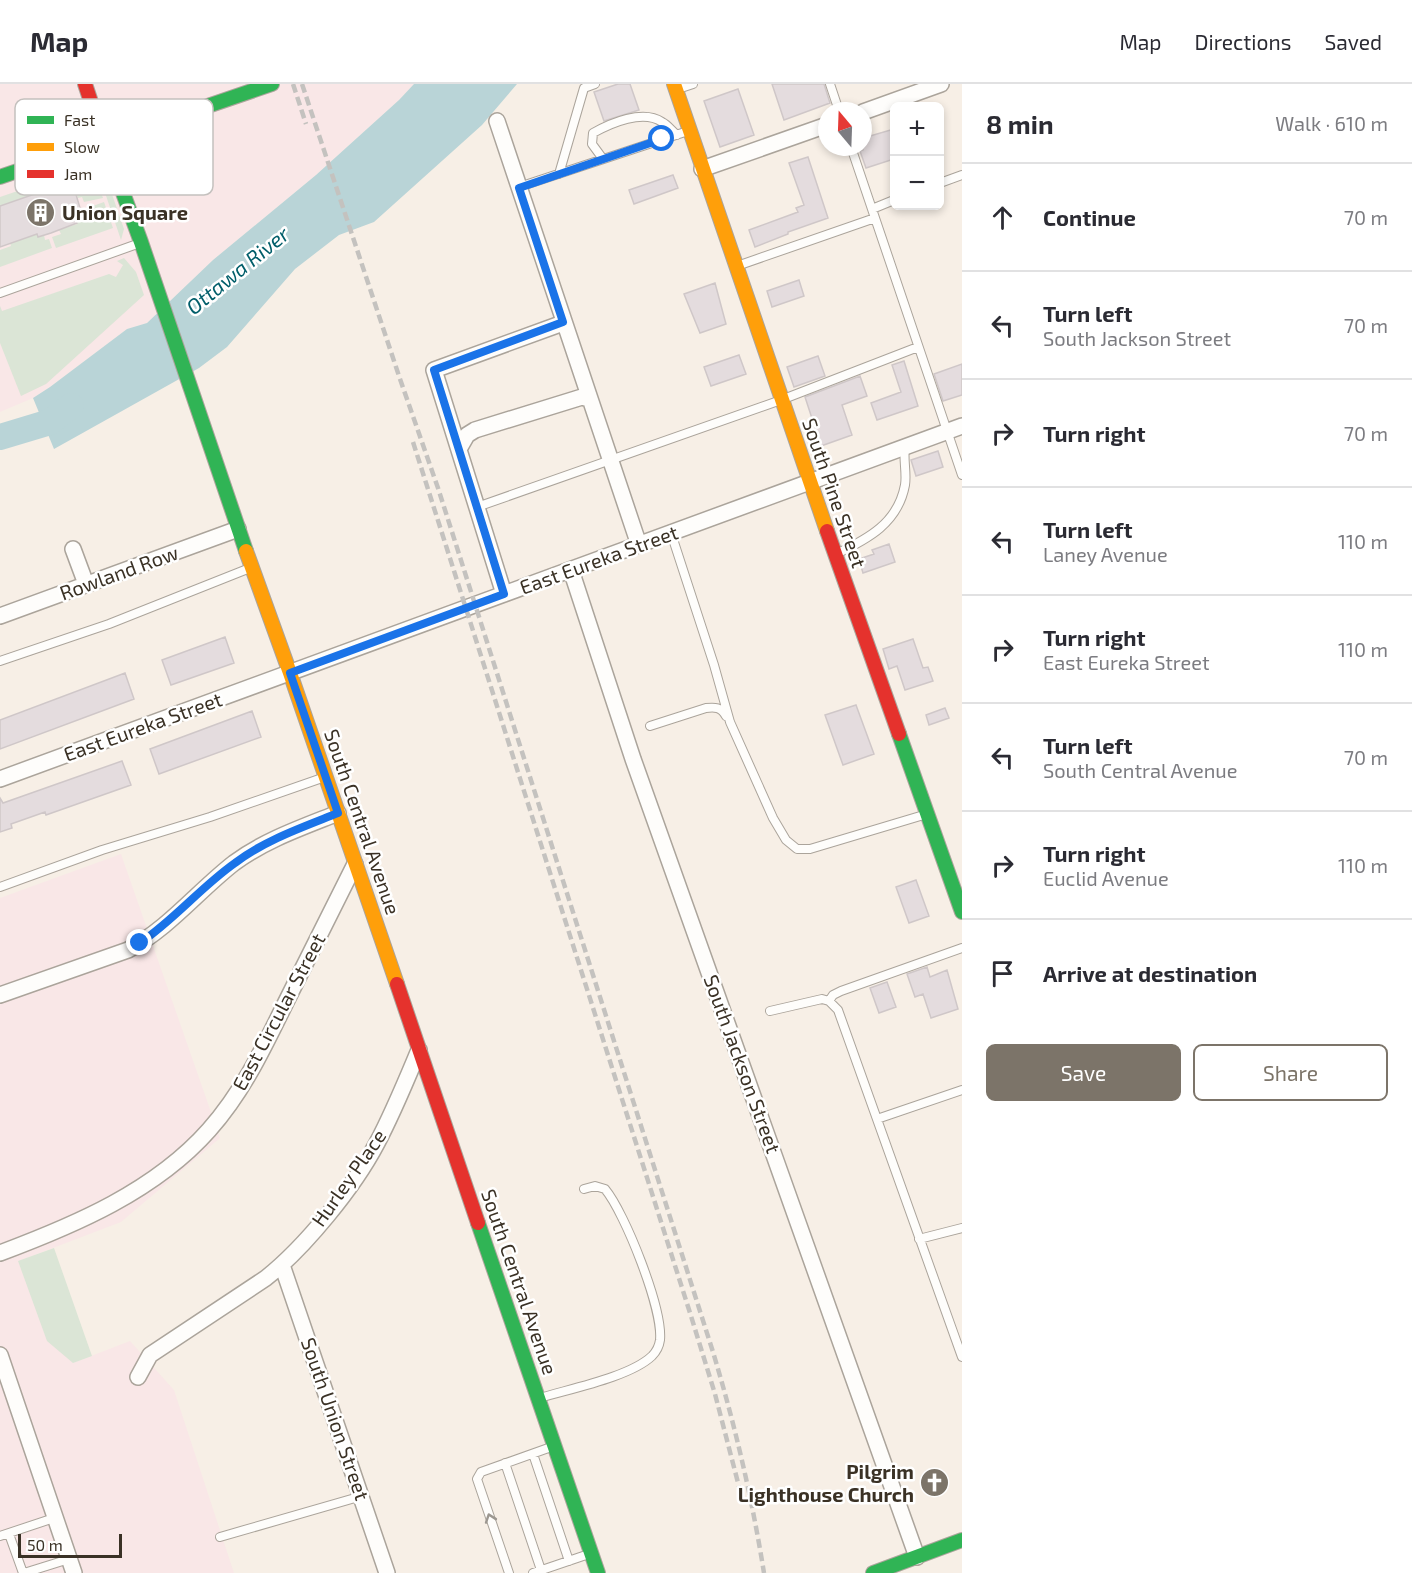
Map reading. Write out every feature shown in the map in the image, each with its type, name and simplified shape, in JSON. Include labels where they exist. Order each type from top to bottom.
[{"type":"street","name":"South Central Avenue","points":[[85,84],[90,99]]},
{"type":"street","points":[[213,104],[272,84]]},
{"type":"street","points":[[872,109],[941,84]]},
{"type":"street","name":"South Pine Street","points":[[675,87],[683,133],[702,169],[835,555],[962,912]]},
{"type":"street","points":[[497,121],[639,545]]},
{"type":"street","points":[[702,169],[818,128]]},
{"type":"street","points":[[0,177],[15,172]]},
{"type":"street","name":"South Central Avenue","points":[[124,195],[251,568],[326,777],[598,1573]]},
{"type":"street","points":[[504,594],[434,370],[563,322]]},
{"type":"street","points":[[459,449],[467,435],[474,430],[582,397],[589,399]]},
{"type":"street","name":"East Eureka Street","points":[[0,779],[962,426]]},
{"type":"street","name":"Rowland Row","points":[[0,616],[238,529]]},
{"type":"street","points":[[73,549],[86,584]]},
{"type":"street","name":"South Jackson Street","points":[[572,570],[633,759],[917,1557]]},
{"type":"street","points":[[0,994],[128,950],[159,930],[236,862],[279,837],[338,813]]},
{"type":"street","name":"East Circular Street","points":[[0,1253],[58,1230],[125,1197],[173,1164],[209,1130],[235,1097],[257,1061],[355,864]]},
{"type":"street","name":"Hurley Place","points":[[138,1377],[150,1355],[282,1265],[327,1215],[376,1144],[419,1050]]},
{"type":"street","name":"South Union Street","points":[[282,1265],[387,1573]]},
{"type":"street","points":[[0,1355],[71,1566]]},
{"type":"street","points":[[873,1573],[962,1540]]},
{"type":"lane","points":[[560,174],[584,88],[595,84]]},
{"type":"lane","points":[[675,87],[693,84]]},
{"type":"lane","points":[[830,84],[836,102]]},
{"type":"lane","points":[[603,159],[592,144],[593,133],[606,126],[640,116],[661,121],[683,133]]},
{"type":"lane","points":[[519,188],[683,133]]},
{"type":"lane","points":[[854,156],[962,475]]},
{"type":"lane","points":[[944,181],[962,175]]},
{"type":"lane","points":[[872,209],[890,202]]},
{"type":"lane","points":[[736,267],[875,218]]},
{"type":"lane","points":[[0,293],[141,242]]},
{"type":"lane","points":[[477,507],[781,400],[918,347]]},
{"type":"lane","points":[[835,555],[874,535],[892,515],[905,483],[905,447]]},
{"type":"lane","points":[[671,533],[730,722]]},
{"type":"lane","points":[[0,661],[109,624],[251,568]]},
{"type":"lane","points":[[650,726],[706,708],[715,707],[723,711],[773,818],[786,840],[797,849],[810,849],[927,814]]},
{"type":"lane","points":[[0,887],[102,850],[326,777]]},
{"type":"lane","points":[[829,1001],[833,995],[841,991],[962,948]]},
{"type":"lane","points":[[770,1011],[822,999],[829,1001],[838,1010],[961,1358]]},
{"type":"lane","points":[[877,1119],[962,1090]]},
{"type":"lane","points":[[538,1398],[625,1371],[641,1364],[658,1349],[660,1338],[657,1312],[623,1217],[605,1189],[595,1186],[584,1189]]},
{"type":"lane","points":[[919,1239],[962,1227]]},
{"type":"lane","points":[[509,1573],[477,1479],[481,1472],[554,1446]]},
{"type":"lane","points":[[533,1454],[569,1561]]},
{"type":"lane","points":[[505,1464],[537,1572],[592,1553]]},
{"type":"lane","points":[[220,1537],[362,1496]]},
{"type":"lane","points":[[0,1536],[54,1518]]},
{"type":"lane","points":[[9,1534],[23,1573],[71,1566]]},
{"type":"shaded area","points":[[0,84],[414,84],[316,175],[213,260],[147,323],[127,329],[50,387],[33,398],[0,412]]},
{"type":"shaded area","points":[[121,854],[220,1138],[121,1222],[19,1261],[73,1363],[130,1341],[174,1390],[234,1573],[0,1573],[0,898]]},
{"type":"green space","points":[[15,192],[15,195],[33,195],[0,206],[0,197]]},
{"type":"green space","points":[[77,195],[102,195],[103,198],[84,202],[82,197],[78,198]]},
{"type":"green space","points":[[106,195],[112,195],[124,229],[121,240]]},
{"type":"green space","points":[[104,202],[113,228],[56,248],[52,237],[61,234],[59,230],[77,224],[76,220],[92,215],[90,207]]},
{"type":"green space","points":[[37,234],[44,235],[45,240],[49,239],[52,248],[0,267],[0,250],[11,246],[10,243]]},
{"type":"green space","points":[[124,258],[136,272],[144,295],[46,384],[21,396],[0,343],[0,306],[2,311],[109,274],[116,277],[123,265],[117,261]]},
{"type":"green space","points":[[54,1248],[92,1356],[73,1363],[47,1341],[18,1261]]},
{"type":"water","points":[[414,84],[517,84],[482,125],[374,222],[339,235],[295,269],[227,347],[199,368],[54,449],[33,398],[127,329],[147,323],[213,260],[316,175]]},
{"type":"building","points":[[618,84],[630,84],[639,110],[604,121],[594,92]]},
{"type":"building","points":[[772,84],[824,84],[830,102],[818,102],[818,107],[784,120]]},
{"type":"building","points":[[738,89],[754,135],[720,147],[704,101]]},
{"type":"building","points":[[890,130],[890,160],[866,168],[862,156],[872,156],[872,135]]},
{"type":"building","points":[[808,157],[828,218],[755,247],[749,230],[798,212],[796,208],[804,205],[789,163]]},
{"type":"building","points":[[673,175],[678,188],[634,204],[629,190]]},
{"type":"building","name":"Union Square","points":[[32,195],[76,195],[83,218],[76,220],[77,223],[51,233],[38,237],[37,234],[0,247],[0,206]]},
{"type":"building","points":[[799,280],[804,296],[772,307],[767,291]]},
{"type":"building","points":[[715,283],[726,324],[700,333],[684,294]]},
{"type":"building","points":[[739,355],[746,374],[711,386],[704,367]]},
{"type":"building","points":[[818,356],[825,376],[794,387],[787,367]]},
{"type":"building","points":[[904,361],[918,406],[877,420],[871,403],[901,392],[892,365]]},
{"type":"building","points":[[962,364],[962,395],[943,401],[934,374]]},
{"type":"building","points":[[860,376],[867,396],[842,405],[852,435],[821,446],[805,397]]},
{"type":"building","points":[[938,451],[943,467],[916,476],[911,460]]},
{"type":"building","points":[[889,544],[895,562],[863,573],[859,559],[874,554],[872,550]]},
{"type":"building","points":[[225,637],[234,663],[171,685],[162,660]]},
{"type":"building","points":[[913,639],[923,668],[928,667],[933,681],[905,690],[897,666],[889,669],[883,649]]},
{"type":"building","points":[[125,673],[134,699],[0,749],[0,720]]},
{"type":"building","points":[[856,705],[874,754],[843,765],[825,715]]},
{"type":"building","points":[[945,708],[949,718],[929,725],[926,715]]},
{"type":"building","points":[[252,711],[261,737],[159,774],[150,749]]},
{"type":"building","points":[[122,761],[131,785],[46,815],[45,812],[11,824],[12,828],[0,832],[0,798],[3,803]]},
{"type":"building","points":[[916,880],[929,916],[909,923],[896,887]]},
{"type":"building","points":[[927,967],[930,977],[947,970],[958,1009],[931,1018],[923,994],[915,997],[907,974]]},
{"type":"building","points":[[887,982],[896,1007],[879,1013],[870,988]]},
{"type":"waterway","name":"Ottawa River","points":[[0,437],[50,422],[71,406]]},
{"type":"railway","points":[[293,84],[306,124]]},
{"type":"railway","points":[[302,84],[438,488],[713,1352],[742,1462],[764,1573]]},
{"type":"railway","points":[[413,442],[691,1316],[715,1394],[743,1502]]},
{"type":"traffic: fast","points":[[213,104],[272,84]]},
{"type":"traffic: fast","points":[[0,177],[15,172]]},
{"type":"traffic: fast","points":[[124,195],[246,551]]},
{"type":"traffic: fast","points":[[899,734],[962,912]]},
{"type":"traffic: fast","points":[[478,1223],[598,1573]]},
{"type":"traffic: fast","points":[[873,1573],[962,1540]]},
{"type":"traffic: slow","points":[[674,84],[827,531]]},
{"type":"traffic: slow","points":[[246,551],[397,984]]},
{"type":"traffic: jam","points":[[85,84],[90,99]]},
{"type":"traffic: jam","points":[[827,531],[899,734]]},
{"type":"traffic: jam","points":[[397,984],[478,1223]]},
{"type":"place","name":"Union Square","points":[[41,213]]},
{"type":"place","name":"Pilgrim Lighthouse Church","points":[[935,1483]]},
{"type":"route","points":[[140,943],[159,930],[236,862],[279,837],[338,813],[290,673],[504,594],[434,370],[563,322],[519,188],[662,139]]}]
